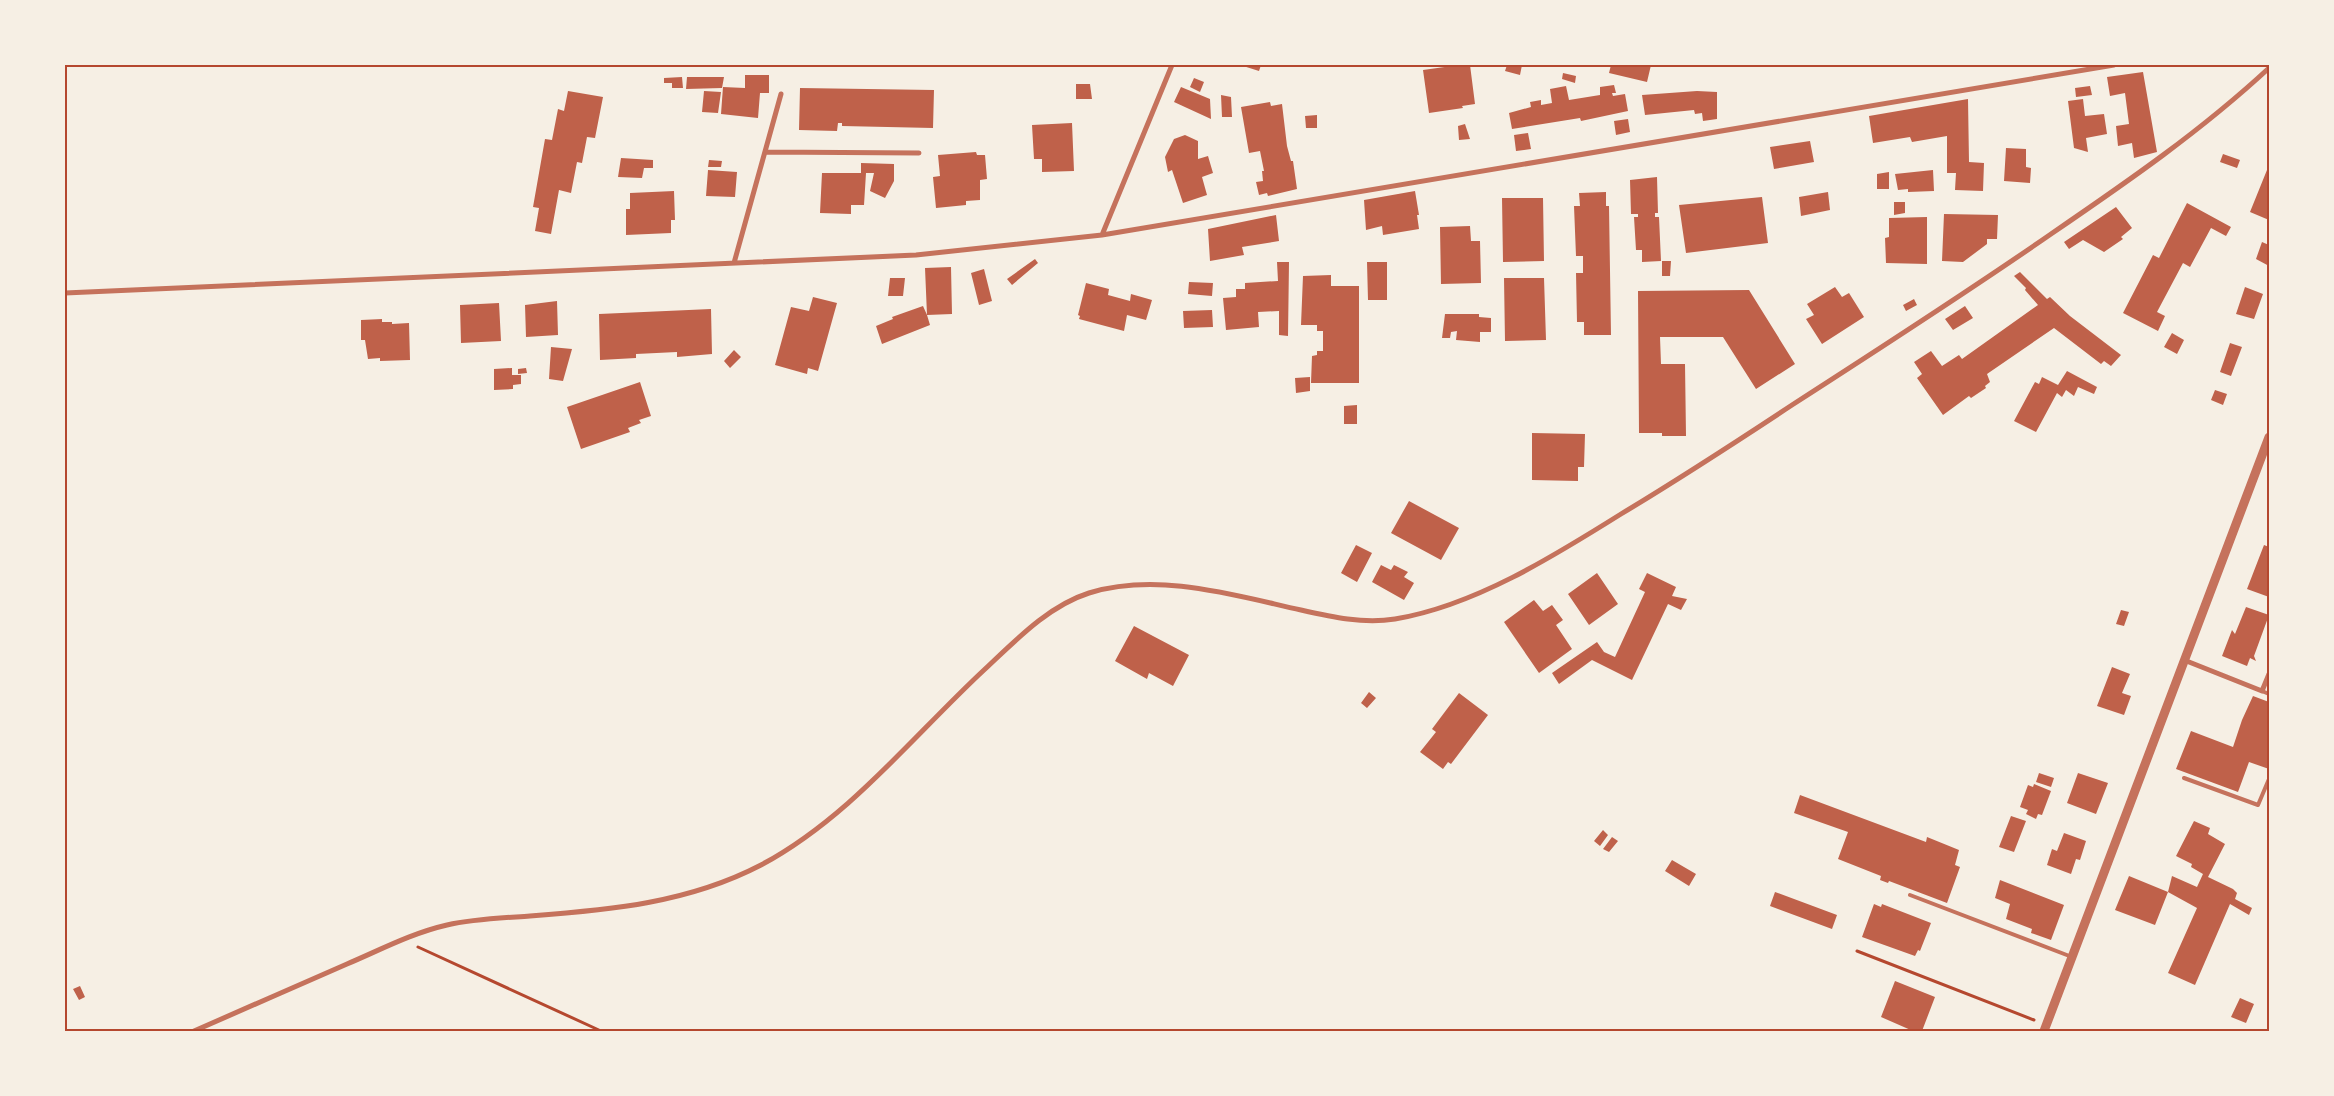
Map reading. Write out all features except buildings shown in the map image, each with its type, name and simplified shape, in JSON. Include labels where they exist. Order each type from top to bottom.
[{"type":"street","points":[[1102,235],[1172,65]]},
{"type":"street","points":[[65,293],[916,255],[1102,235],[2114,65]]},
{"type":"street","points":[[194,1031],[402,940],[446,925],[474,920],[616,909],[665,901],[714,887],[758,866],[802,841],[849,804],[950,702],[1004,652],[1054,610],[1086,594],[1126,585],[1173,586],[1221,592],[1339,618],[1368,621],[1394,619],[1417,614],[1480,591],[1580,540],[1702,464],[2016,258],[2150,166],[2193,134],[2269,68]]},
{"type":"street","points":[[734,263],[781,94]]},
{"type":"street","points":[[764,152],[919,153]]},
{"type":"street","points":[[2045,1028],[2184,660],[2267,451],[2269,437]]},
{"type":"street","points":[[2184,660],[2262,691],[2269,674]]},
{"type":"lane","points":[[2262,691],[2269,694]]},
{"type":"lane","points":[[2184,778],[2258,806],[2269,779]]},
{"type":"lane","points":[[1910,895],[2072,957]]},
{"type":"path","points":[[402,940],[601,1031]]},
{"type":"path","points":[[1857,951],[2045,1028]]}]
